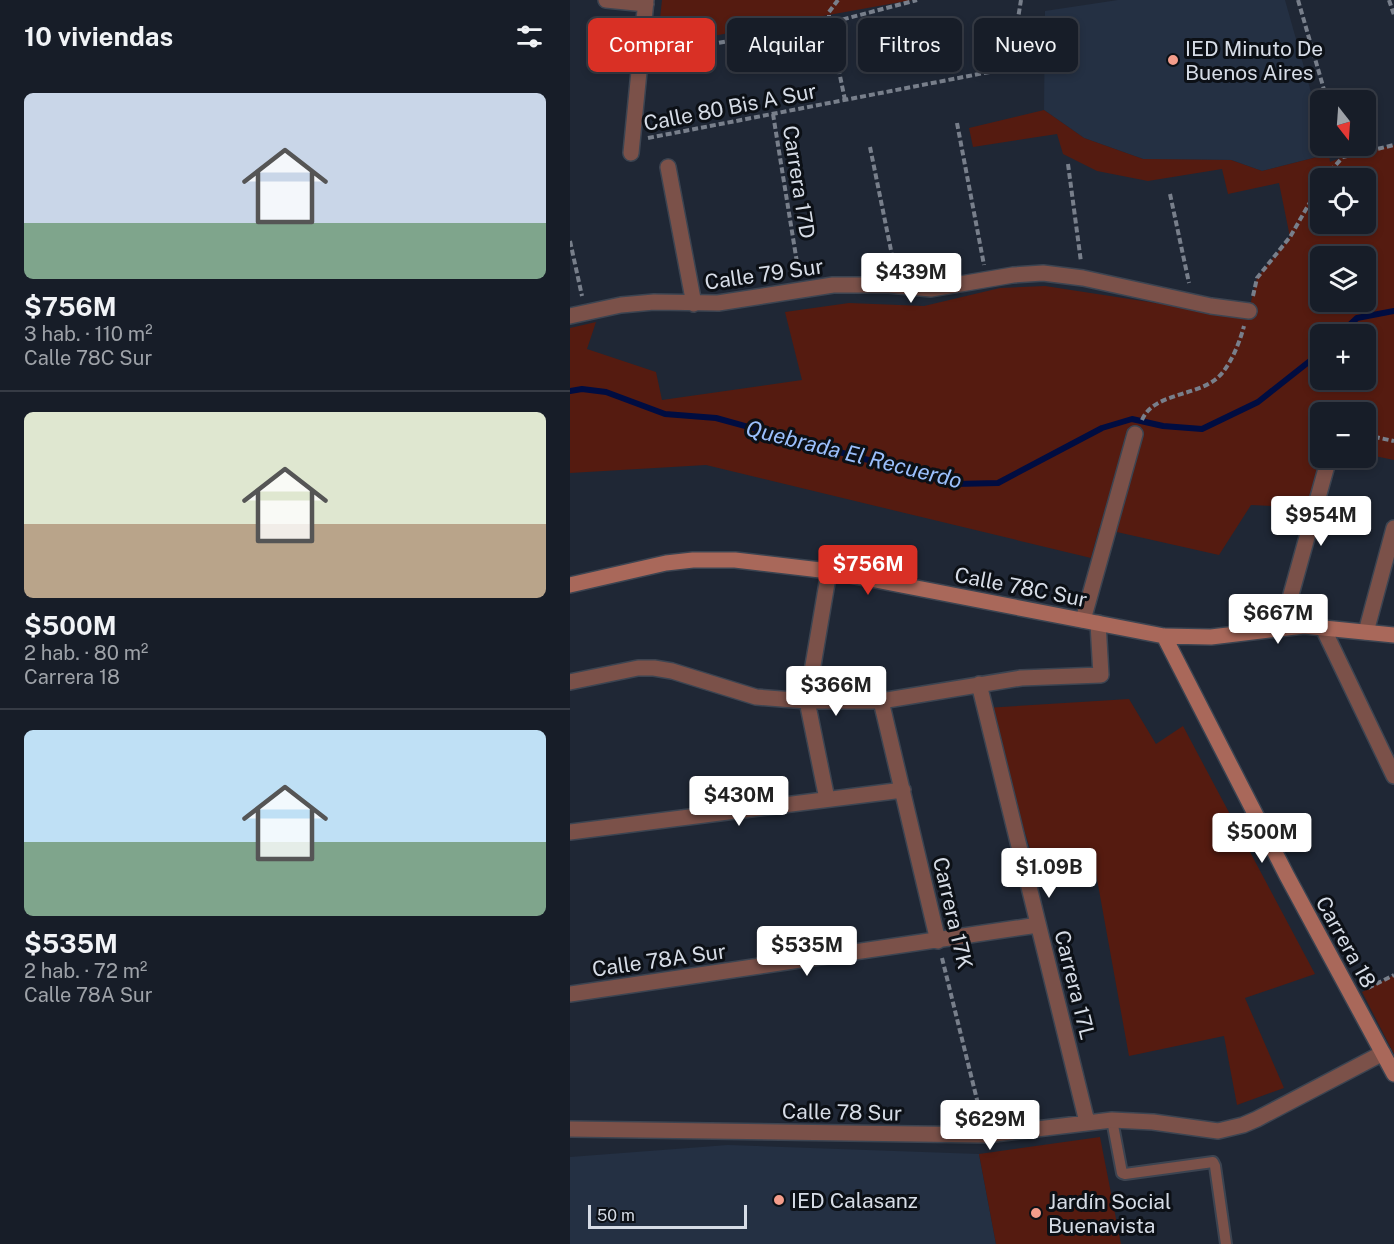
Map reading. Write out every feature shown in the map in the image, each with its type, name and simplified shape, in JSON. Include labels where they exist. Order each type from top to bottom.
[{"type":"street","points":[[606,0],[646,2],[645,18]]},
{"type":"street","points":[[632,147],[639,72]]},
{"type":"street","points":[[669,167],[694,304]]},
{"type":"street","name":"Calle 79 Sur","points":[[570,316],[621,305],[694,304],[746,300],[833,285],[898,285],[931,289],[1013,275],[1043,273],[1083,278],[1193,302],[1249,311]]},
{"type":"street","points":[[570,682],[638,668],[654,668],[672,671],[756,697],[807,701],[881,701],[1021,678],[1101,675],[1090,622],[1135,434]]},
{"type":"street","points":[[1282,627],[1326,468]]},
{"type":"street","points":[[1366,632],[1394,528]]},
{"type":"street","name":"Calle 78C Sur","points":[[570,585],[642,568],[693,560],[735,560],[829,572],[1164,636],[1211,637],[1282,627],[1323,628],[1394,635]]},
{"type":"street","points":[[827,799],[807,701],[829,572]]},
{"type":"street","points":[[1323,628],[1394,776]]},
{"type":"street","name":"Carrera 18","points":[[1164,636],[1287,876],[1394,1074]]},
{"type":"street","name":"Carrera 17L","points":[[979,684],[1087,1122]]},
{"type":"street","name":"Carrera 17K","points":[[881,701],[938,941]]},
{"type":"street","points":[[570,832],[903,790]]},
{"type":"street","name":"Calle 78A Sur","points":[[570,994],[1038,925]]},
{"type":"street","name":"Calle 78 Sur","points":[[570,1129],[986,1135],[1112,1120],[1153,1122],[1218,1131],[1243,1125],[1383,1053]]},
{"type":"lane","points":[[1112,1120],[1122,1173],[1213,1162],[1226,1244]]},
{"type":"path","points":[[829,18],[829,12],[838,0]]},
{"type":"path","points":[[846,19],[917,0]]},
{"type":"path","name":"Calle 80 Bis A Sur","points":[[632,147],[773,114],[1010,68],[1021,0]]},
{"type":"path","points":[[1298,0],[1324,90]]},
{"type":"path","points":[[1389,0],[1394,15]]},
{"type":"path","points":[[839,72],[845,100]]},
{"type":"path","name":"Carrera 17D","points":[[773,114],[802,291]]},
{"type":"path","points":[[957,123],[987,280]]},
{"type":"path","points":[[1333,168],[1343,157],[1394,146]]},
{"type":"path","points":[[870,147],[898,285]]},
{"type":"path","points":[[1068,164],[1083,278]]},
{"type":"path","points":[[1170,194],[1193,302]]},
{"type":"path","points":[[570,241],[585,313]]},
{"type":"path","points":[[1376,437],[1394,441]]},
{"type":"path","name":"Carrera 17K","points":[[938,941],[986,1135]]},
{"type":"path","points":[[1352,997],[1394,975]]},
{"type":"shaded area","points":[[662,0],[912,0],[812,18],[727,18],[727,33],[715,36],[715,18],[660,18]]},
{"type":"shaded area","name":"IED Minuto De Buenos Aires","points":[[1118,0],[1285,0],[1310,90],[1310,156],[1321,156],[1262,171],[1231,160],[1143,159],[1084,138],[1044,110],[1044,72],[1078,72],[1078,18],[1045,18],[1045,11]]},
{"type":"shaded area","points":[[1044,110],[1084,138],[1143,159],[1231,160],[1262,171],[1321,156],[1329,156],[1330,162],[1347,156],[1376,156],[1376,149],[1394,145],[1394,460],[1376,456],[1376,402],[1310,402],[1310,468],[1319,468],[1309,508],[1251,505],[1219,555],[1099,528],[1091,558],[706,465],[570,473],[570,328],[596,322],[587,349],[656,372],[662,400],[802,380],[785,312],[849,303],[924,306],[1000,288],[1045,286],[1247,317],[1257,278],[1290,237],[1279,183],[1228,194],[1222,169],[1148,181],[1097,171],[1063,154],[1057,134],[973,147],[969,128]]},
{"type":"shaded area","points":[[1129,699],[1156,744],[1183,726],[1315,974],[1245,998],[1284,1088],[1237,1105],[1224,1036],[1129,1056],[1095,868],[1040,880],[985,708]]},
{"type":"shaded area","points":[[1394,975],[1394,1054],[1362,992]]},
{"type":"shaded area","points":[[1100,1137],[1121,1244],[996,1244],[979,1154]]},
{"type":"shaded area","name":"IED Calasanz","points":[[728,1145],[979,1154],[996,1244],[570,1244],[570,1157]]},
{"type":"waterway","name":"Quebrada El Recuerdo","points":[[1351,324],[1357,318],[1394,311]]},
{"type":"waterway","name":"Quebrada El Recuerdo","points":[[570,391],[582,389],[606,392],[665,414],[716,418],[955,484],[998,483],[1102,428],[1132,419],[1163,426],[1202,429],[1258,402],[1310,361]]},
{"type":"place","name":"IED Minuto De Buenos Aires","points":[[1173,60]]},
{"type":"place","name":"IED Calasanz","points":[[779,1200]]},
{"type":"place","name":"Jardín Social Buenavista","points":[[1036,1213]]}]
